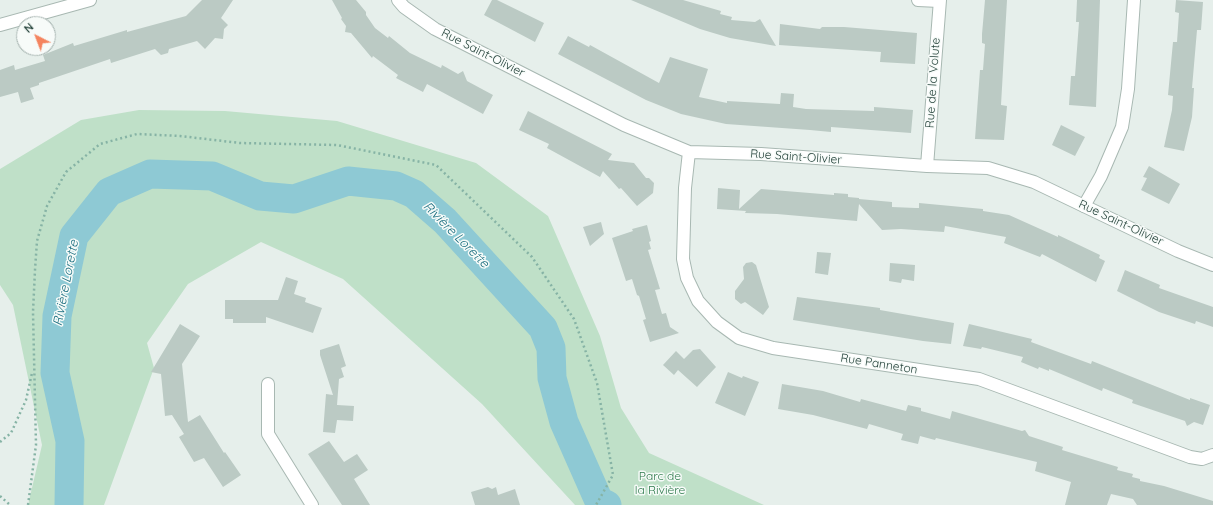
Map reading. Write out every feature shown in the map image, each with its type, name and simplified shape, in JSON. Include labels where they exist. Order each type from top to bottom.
[{"type":"street","points":[[0,25],[90,0]]},
{"type":"street","name":"Rue Saint-Olivier","points":[[398,0],[404,7],[435,29],[624,125],[689,152],[761,154],[927,166],[988,168],[1034,182],[1178,251],[1213,265]]},
{"type":"street","points":[[918,0],[940,1]]},
{"type":"street","points":[[1084,206],[1101,176],[1122,127],[1128,89],[1134,0]]},
{"type":"street","name":"Rue de la Volute","points":[[927,166],[940,1]]},
{"type":"street","name":"Rue Panneton","points":[[689,152],[684,188],[683,259],[687,278],[698,301],[717,322],[740,338],[773,348],[979,380],[1190,457],[1202,459],[1213,455]]},
{"type":"street","points":[[268,384],[268,434],[312,505]]},
{"type":"path","points":[[28,505],[36,445],[33,312],[37,241],[47,206],[66,172],[100,144],[137,134],[180,136],[240,143],[337,145],[436,166],[532,257],[574,319],[597,383],[614,475],[605,487],[596,505]]},
{"type":"path","points":[[0,442],[11,433],[26,400],[34,368]]},
{"type":"path","points":[[0,496],[10,505]]},
{"type":"green space","name":"Parc de la Rivière","points":[[139,110],[225,111],[337,121],[476,163],[548,216],[600,336],[621,408],[649,453],[764,505],[575,505],[482,404],[343,279],[261,242],[188,284],[147,343],[154,368],[104,505],[28,505],[42,445],[13,305],[0,285],[0,169],[81,120]]},
{"type":"building","points":[[202,0],[233,0],[221,18],[228,25],[224,29],[223,39],[215,38],[205,49],[197,41],[169,49],[168,53],[161,55],[155,49],[111,63],[110,59],[39,83],[39,85],[30,88],[34,99],[21,103],[18,92],[0,97],[0,70],[14,65],[15,70],[45,61],[43,56],[56,56],[56,50],[73,43],[74,46],[127,30],[127,32],[186,16]]},
{"type":"building","points":[[332,0],[356,0],[366,12],[366,15],[375,28],[388,38],[389,36],[410,53],[441,68],[442,65],[458,74],[463,71],[467,81],[493,95],[483,114],[427,84],[423,92],[396,78],[398,75],[373,56],[372,58],[351,33],[345,32],[346,26]]},
{"type":"building","points":[[492,0],[497,0],[544,23],[535,42],[484,15]]},
{"type":"building","points":[[631,0],[683,0],[721,11],[720,14],[732,17],[731,20],[755,22],[760,19],[776,46],[730,38],[700,29]]},
{"type":"building","points":[[985,0],[1007,0],[1001,105],[1007,106],[1004,140],[975,139],[980,70],[983,70],[985,44],[982,43],[982,34]]},
{"type":"building","points":[[1077,0],[1100,0],[1096,107],[1069,105],[1071,76],[1075,76],[1079,22],[1076,22]]},
{"type":"building","points":[[1176,0],[1203,2],[1201,30],[1197,30],[1192,88],[1194,88],[1192,117],[1184,151],[1164,147],[1172,110],[1173,96],[1168,95],[1173,42],[1177,42],[1179,13],[1175,12]]},
{"type":"building","points":[[780,24],[820,29],[822,27],[844,27],[917,33],[915,64],[880,62],[881,52],[779,45]]},
{"type":"building","points":[[568,36],[589,47],[590,45],[659,83],[670,57],[708,69],[699,97],[727,103],[727,101],[780,104],[781,93],[794,94],[793,107],[806,109],[874,111],[874,107],[913,110],[911,133],[831,127],[831,132],[726,124],[681,114],[646,100],[558,54]]},
{"type":"building","points":[[528,111],[612,154],[608,160],[634,163],[646,178],[649,178],[654,183],[653,193],[637,206],[603,171],[600,177],[547,148],[549,144],[519,130]]},
{"type":"building","points":[[1061,125],[1085,137],[1075,156],[1052,145]]},
{"type":"building","points":[[1149,166],[1180,184],[1169,204],[1141,190],[1147,178],[1143,177]]},
{"type":"building","points":[[718,188],[740,190],[739,209],[761,189],[834,195],[834,193],[848,194],[848,197],[859,199],[892,202],[892,207],[919,208],[919,203],[983,209],[983,211],[1009,215],[1058,237],[1058,235],[1100,255],[1099,258],[1105,261],[1096,282],[1042,254],[1040,257],[1004,243],[1006,237],[945,226],[944,232],[901,229],[882,230],[859,204],[857,221],[777,214],[745,213],[746,211],[717,209]]},
{"type":"building","points":[[601,222],[604,234],[590,246],[583,227]]},
{"type":"building","points":[[647,225],[651,241],[649,242],[651,249],[648,250],[660,289],[655,290],[662,314],[666,313],[670,327],[679,333],[650,342],[643,320],[646,319],[639,296],[637,295],[632,279],[626,281],[612,238],[633,231],[632,229]]},
{"type":"building","points":[[817,252],[831,253],[828,275],[815,273]]},
{"type":"building","points":[[752,262],[756,265],[769,307],[763,315],[745,302],[741,304],[735,299],[735,291],[744,279],[743,267],[746,263]]},
{"type":"building","points":[[890,263],[915,265],[914,281],[902,279],[901,283],[889,281]]},
{"type":"building","points":[[1125,270],[1160,285],[1159,288],[1213,307],[1213,327],[1196,321],[1195,324],[1159,312],[1117,291]]},
{"type":"building","points":[[286,277],[298,281],[294,294],[306,298],[305,302],[322,308],[313,333],[266,317],[266,323],[233,323],[233,319],[225,319],[225,300],[278,300]]},
{"type":"building","points":[[797,297],[880,308],[880,310],[954,323],[951,344],[923,341],[793,320]]},
{"type":"building","points":[[180,324],[200,336],[182,364],[188,422],[200,415],[224,453],[225,452],[241,475],[223,487],[204,458],[194,462],[179,437],[184,434],[172,415],[165,416],[161,374],[151,372]]},
{"type":"building","points":[[969,324],[1032,339],[1031,342],[1091,364],[1092,361],[1190,400],[1190,398],[1210,405],[1203,425],[1194,422],[1187,426],[1185,421],[1132,403],[1133,400],[1103,388],[1102,391],[1049,369],[1049,371],[1039,367],[1038,369],[1021,362],[1023,357],[982,347],[981,349],[963,346]]},
{"type":"building","points":[[339,344],[346,366],[341,368],[344,377],[339,379],[337,405],[354,406],[353,421],[337,420],[335,433],[323,432],[326,394],[333,395],[320,355],[320,350]]},
{"type":"building","points":[[700,349],[716,367],[697,387],[678,370],[674,375],[663,365],[676,351],[684,359],[693,350]]},
{"type":"building","points":[[728,372],[742,378],[743,376],[759,382],[745,416],[715,403]]},
{"type":"building","points":[[782,384],[823,391],[860,402],[861,399],[906,411],[908,405],[921,408],[921,411],[950,419],[952,411],[1022,431],[1025,430],[1029,436],[1063,447],[1062,450],[1118,467],[1117,470],[1133,474],[1132,477],[1140,479],[1140,481],[1164,486],[1213,501],[1213,505],[1137,505],[1133,499],[1111,494],[1107,505],[1065,505],[1071,482],[1035,471],[1037,462],[936,438],[935,440],[920,436],[918,444],[901,440],[903,434],[869,424],[867,429],[813,415],[778,409]]},
{"type":"building","points":[[329,441],[344,462],[357,454],[368,470],[354,479],[370,505],[342,505],[308,454]]},
{"type":"building","points":[[488,487],[492,489],[496,487],[498,495],[515,489],[520,505],[475,505],[471,492]]},
{"type":"waterway","name":"Rivière Lorette","points":[[69,505],[70,441],[55,373],[57,316],[74,236],[109,192],[150,174],[212,176],[260,196],[294,199],[348,181],[396,186],[414,194],[445,221],[543,328],[551,348],[552,378],[564,422],[599,501],[607,505]]}]
